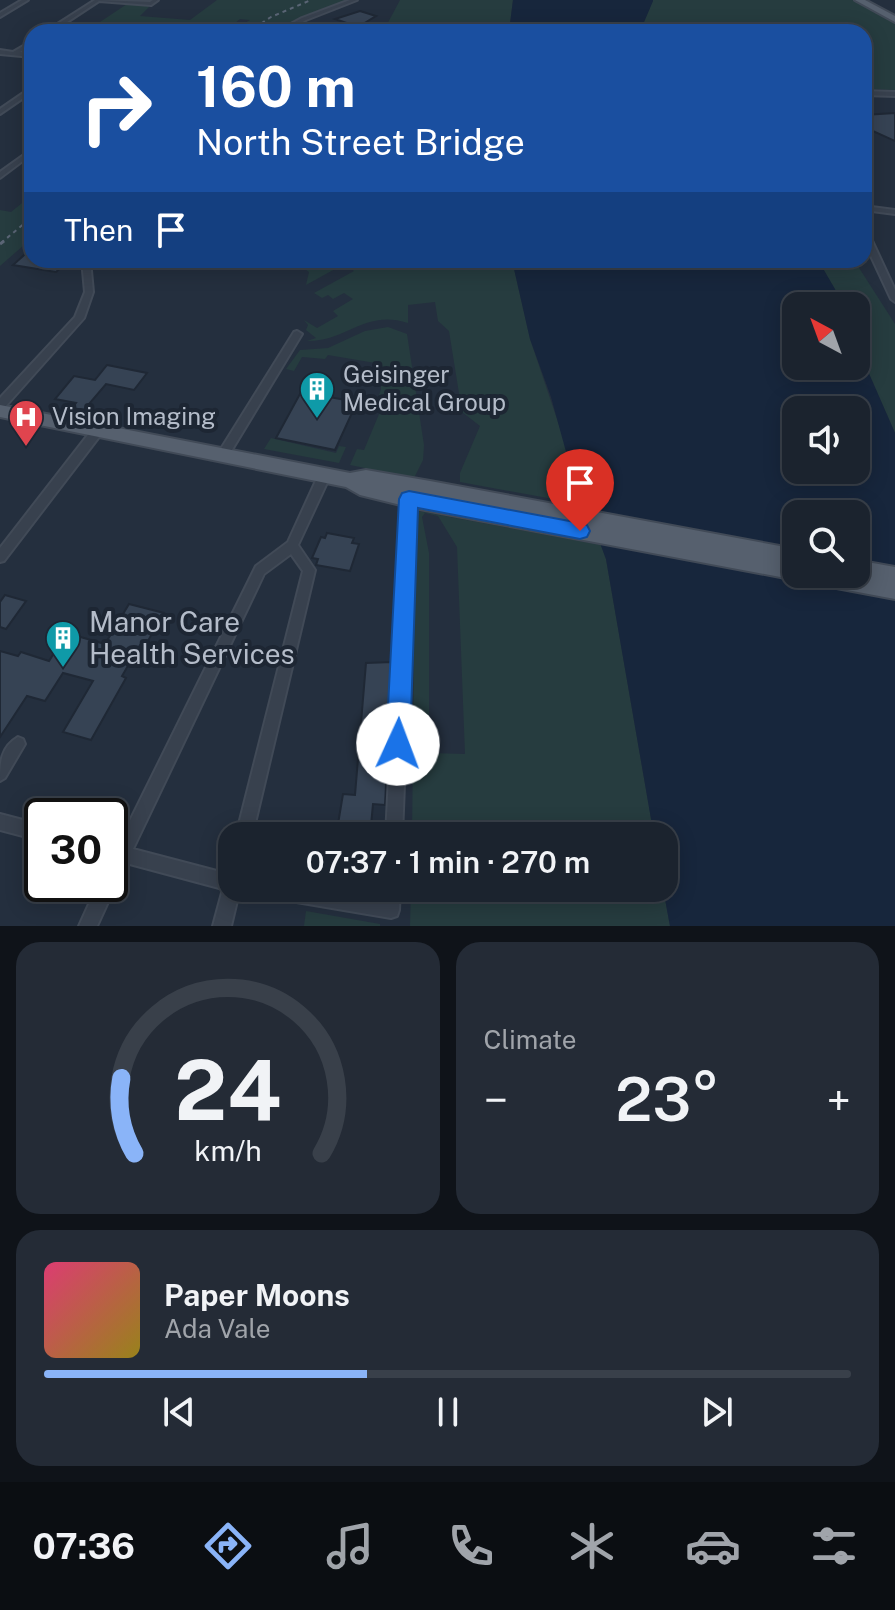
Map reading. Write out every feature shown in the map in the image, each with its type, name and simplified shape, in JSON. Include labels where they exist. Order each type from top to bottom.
[{"type":"main road","points":[[859,0],[890,12],[895,19]]},
{"type":"main road","points":[[0,408],[325,474],[350,480],[360,488],[782,556]]},
{"type":"main road","points":[[422,496],[782,568]]},
{"type":"main road","points":[[870,572],[895,576]]},
{"type":"main road","points":[[870,585],[895,590]]},
{"type":"street","points":[[0,15],[26,0]]},
{"type":"street","points":[[61,24],[101,0],[153,2]]},
{"type":"street","points":[[294,24],[355,0]]},
{"type":"street","points":[[872,93],[895,94]]},
{"type":"street","points":[[0,112],[24,95]]},
{"type":"street","points":[[0,176],[24,157]]},
{"type":"street","points":[[0,164],[13,166]]},
{"type":"street","points":[[872,209],[895,212]]},
{"type":"street","points":[[872,249],[895,299]]},
{"type":"street","points":[[0,408],[79,318],[89,292],[87,268]]},
{"type":"street","points":[[223,455],[297,334]]},
{"type":"street","points":[[0,557],[98,430]]},
{"type":"street","points":[[128,829],[260,570],[292,546],[325,474]]},
{"type":"street","points":[[395,822],[422,496]]},
{"type":"street","points":[[247,822],[309,570],[292,546]]},
{"type":"street","points":[[0,773],[18,744]]},
{"type":"street","points":[[0,822],[24,828]]},
{"type":"street","points":[[128,856],[218,880]]},
{"type":"street","points":[[88,926],[99,902]]},
{"type":"street","points":[[222,926],[228,902]]},
{"type":"street","points":[[344,902],[391,910],[391,902]]},
{"type":"green space","points":[[217,0],[351,0],[289,24],[243,24],[250,20],[240,19],[234,24],[97,24],[127,4],[151,5],[140,16],[190,20]]},
{"type":"green space","points":[[400,0],[513,0],[510,24],[387,24]]},
{"type":"green space","points":[[653,0],[854,0],[879,11],[895,23],[895,90],[872,89],[872,24],[644,22]]},
{"type":"green space","points":[[24,201],[24,245],[0,266],[0,210],[11,212]]},
{"type":"green space","points":[[303,268],[337,268],[306,285],[309,272]]},
{"type":"green space","points":[[350,268],[514,268],[530,339],[586,505],[460,482],[460,473],[480,426],[462,412],[449,331],[438,321],[435,302],[408,305],[408,323],[380,320],[333,337],[307,341],[316,338],[306,330],[308,325],[304,320],[317,328],[338,316],[333,311],[353,299],[344,293],[333,299],[314,293],[354,271]]},
{"type":"green space","points":[[823,268],[859,268],[895,324],[895,433],[870,376],[870,292],[836,292]]},
{"type":"green space","points":[[388,327],[407,334],[424,445],[423,460],[414,478],[350,465],[357,449],[364,450],[382,407],[376,405],[381,389],[381,364],[328,355],[325,359],[302,357],[294,371],[286,369],[300,350],[328,348],[365,331]]},
{"type":"green space","points":[[271,438],[336,453],[339,446],[346,447],[339,463],[264,449]]},
{"type":"green space","points":[[418,511],[601,545],[606,559],[652,822],[412,822],[413,524]],"holes":[[[425,513],[438,516],[457,547],[465,754],[429,753],[429,553],[422,517]]]},
{"type":"green space","points":[[411,902],[666,902],[670,926],[410,926]]},
{"type":"green space","points":[[306,911],[380,924],[380,926],[304,926]]},
{"type":"water","points":[[513,0],[653,0],[645,24],[510,24]]},
{"type":"water","points":[[514,268],[823,268],[837,292],[782,292],[782,380],[870,380],[870,376],[895,433],[895,926],[670,926],[666,902],[678,902],[678,822],[652,822],[606,559],[568,459],[551,397],[530,339]]},
{"type":"building","points":[[360,11],[376,16],[363,24],[335,19]]},
{"type":"building","points":[[895,113],[895,141],[872,131],[872,114]]},
{"type":"building","points":[[24,255],[24,267],[13,265]]},
{"type":"building","points":[[31,268],[60,268],[56,272]]},
{"type":"building","points":[[107,365],[147,373],[134,390],[106,384],[84,410],[72,408],[76,403],[55,399],[74,376],[95,380]]},
{"type":"building","name":"Geisinger Medical Group","points":[[301,392],[357,402],[335,450],[276,438]]},
{"type":"building","points":[[327,533],[354,538],[352,543],[359,544],[350,571],[316,565],[318,559],[312,558],[321,537],[325,538]]},
{"type":"building","name":"Manor Care Health Services","points":[[5,595],[26,601],[6,629],[0,627],[0,602]]},
{"type":"building","name":"Manor Care Health Services","points":[[129,604],[164,613],[145,646],[140,645],[122,676],[126,678],[91,740],[63,732],[93,681],[63,673],[45,701],[27,696],[0,737],[0,651],[18,656],[21,652],[49,661],[56,650],[65,652],[77,636],[105,644]]},
{"type":"building","points":[[392,662],[385,805],[373,804],[371,822],[338,822],[343,794],[355,795],[366,663]]},
{"type":"railway","points":[[260,24],[311,0]]},
{"type":"railway","points":[[1,243],[24,224]]},
{"type":"railway","points":[[0,244],[4,241]]},
{"type":"place","name":"Geisinger Medical Group","points":[[317,420]]},
{"type":"place","name":"Vision Imaging","points":[[26,448]]},
{"type":"place","name":"Manor Care Health Services","points":[[63,669]]},
{"type":"route","points":[[398,744],[409,499],[580,531]]}]
